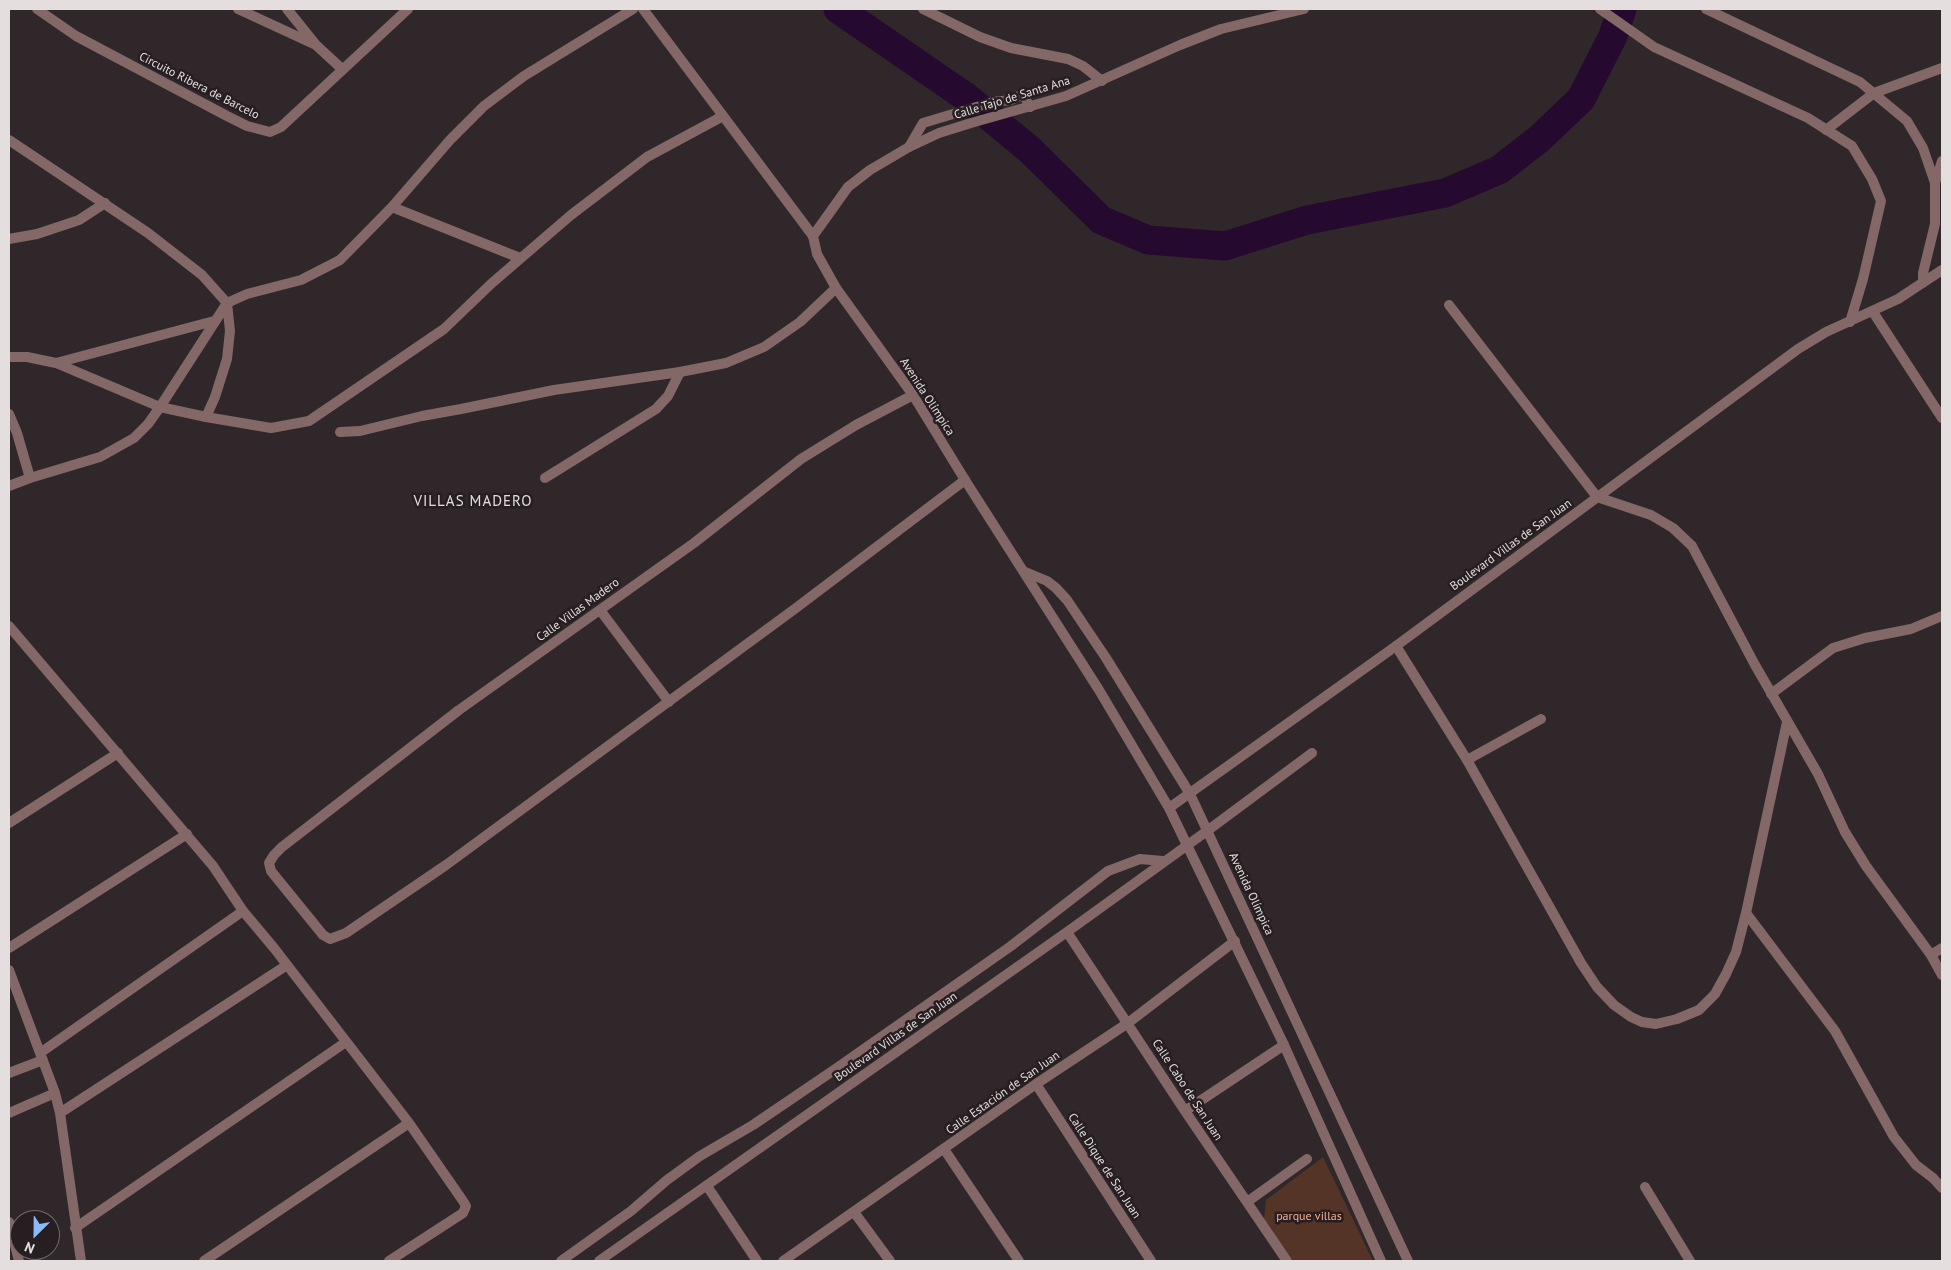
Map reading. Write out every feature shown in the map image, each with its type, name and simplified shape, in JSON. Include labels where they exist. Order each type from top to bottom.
[{"type":"street","name":"Circuito Ribera de Barcelo","points":[[37,9],[76,36],[227,116],[259,130],[270,132],[280,127],[408,9]]},
{"type":"street","points":[[238,9],[316,45]]},
{"type":"street","points":[[287,9],[316,45],[342,68]]},
{"type":"street","points":[[9,486],[100,457],[134,438],[148,424],[160,407],[227,303],[247,294],[301,280],[340,260],[392,207],[450,140],[484,106],[524,76],[633,9]]},
{"type":"street","points":[[643,9],[813,236]]},
{"type":"street","points":[[922,9],[988,40],[1011,48],[1068,59],[1083,66],[1102,81]]},
{"type":"street","name":"Calle Tajo de Santa Ana","points":[[813,236],[848,187],[870,170],[909,147],[947,131],[1066,96],[1180,45],[1221,30],[1304,9]]},
{"type":"street","points":[[1600,9],[1654,47],[1808,118],[1852,146],[1872,179],[1881,201],[1863,279],[1850,322]]},
{"type":"street","points":[[1706,9],[1860,82],[1908,121],[1923,148],[1935,183]]},
{"type":"street","points":[[1826,130],[1874,93],[1942,68]]},
{"type":"street","points":[[909,147],[923,123],[994,102],[1011,100],[1023,94],[1030,107]]},
{"type":"street","points":[[9,357],[27,357],[56,363],[160,407],[206,417],[271,428],[291,426],[309,421],[444,329],[492,283],[571,214],[647,157],[722,116]]},
{"type":"street","points":[[9,140],[148,232],[202,275],[227,303],[230,331],[227,359],[215,397],[206,417]]},
{"type":"street","points":[[1923,283],[1923,272],[1935,224],[1935,183],[1942,161]]},
{"type":"street","points":[[9,239],[37,234],[79,220],[105,203]]},
{"type":"street","points":[[392,207],[520,258]]},
{"type":"street","name":"Avenida Olímpica","points":[[813,236],[817,254],[836,288],[913,394],[965,480],[1099,690],[1169,808],[1284,1045],[1381,1261]]},
{"type":"street","name":"Boulevard Villas de San Juan","points":[[1169,808],[1396,646],[1798,349],[1826,332],[1874,312],[1942,270]]},
{"type":"street","points":[[340,432],[360,431],[422,416],[554,390],[680,372],[726,363],[764,347],[800,322],[836,288]]},
{"type":"street","points":[[1449,305],[1597,497],[1651,515],[1674,528],[1692,546],[1771,694],[1818,774],[1845,832],[1866,866],[1931,955],[1942,975]]},
{"type":"street","points":[[1874,312],[1942,418]]},
{"type":"street","points":[[56,363],[214,321]]},
{"type":"street","points":[[545,478],[656,409],[668,396],[680,372]]},
{"type":"street","name":"Calle Villas Madero","points":[[669,702],[446,865],[337,938],[330,939],[315,927],[271,871],[270,863],[274,855],[282,847],[459,710],[694,543],[801,459],[856,425],[913,394]]},
{"type":"street","points":[[9,414],[17,433],[30,478]]},
{"type":"street","points":[[600,610],[669,702],[965,480]]},
{"type":"street","name":"Avenida Olímpica","points":[[1024,571],[1036,575],[1056,588],[1072,607],[1106,658],[1190,794],[1408,1261]]},
{"type":"street","points":[[1771,694],[1833,648],[1865,638],[1911,629],[1942,616]]},
{"type":"street","points":[[9,626],[214,866],[243,911],[409,1123],[466,1206],[463,1213],[389,1261]]},
{"type":"street","points":[[1396,646],[1467,760],[1581,963],[1597,987],[1614,1005],[1642,1022],[1656,1024],[1677,1019],[1699,1010],[1715,994],[1726,974],[1736,952],[1746,913],[1787,722]]},
{"type":"street","points":[[1467,760],[1541,719]]},
{"type":"street","points":[[9,823],[118,753]]},
{"type":"street","name":"Boulevard Villas de San Juan","points":[[599,1261],[1067,932],[1312,753]]},
{"type":"street","points":[[9,948],[187,834]]},
{"type":"street","points":[[561,1261],[632,1211],[667,1180],[700,1156],[753,1125],[845,1062],[1011,946],[1108,871],[1140,859],[1163,861]]},
{"type":"street","points":[[9,1073],[42,1056],[243,911]]},
{"type":"street","points":[[1746,913],[1835,1031],[1900,1144],[1916,1165],[1934,1178],[1942,1188]]},
{"type":"street","name":"Calle Cabo de San Juan","points":[[1067,932],[1184,1111],[1287,1261]]},
{"type":"street","name":"Calle Estación de San Juan","points":[[783,1261],[1036,1084],[1128,1023],[1235,941]]},
{"type":"street","points":[[1931,955],[1942,948]]},
{"type":"street","points":[[60,1113],[287,965]]},
{"type":"street","points":[[9,970],[56,1093],[81,1261]]},
{"type":"street","points":[[75,1228],[346,1042]]},
{"type":"street","points":[[1184,1111],[1284,1045]]},
{"type":"street","name":"Calle Dique de San Juan","points":[[1036,1084],[1151,1261]]},
{"type":"street","points":[[9,1113],[56,1093]]},
{"type":"street","points":[[204,1261],[409,1123]]},
{"type":"street","points":[[944,1149],[1019,1261]]},
{"type":"street","points":[[1247,1202],[1307,1159]]},
{"type":"street","points":[[707,1186],[757,1261]]},
{"type":"street","points":[[1645,1187],[1690,1261]]},
{"type":"street","points":[[854,1212],[890,1261]]},
{"type":"street","points":[[9,1222],[19,1261]]},
{"type":"green space","name":"parque villas","points":[[1323,1157],[1373,1261],[1293,1261],[1264,1219],[1266,1200]]},
{"type":"waterway","points":[[838,9],[966,97],[1030,150],[1101,220],[1148,240],[1225,246],[1307,220],[1445,193],[1499,170],[1539,139],[1581,99],[1613,36],[1622,9]]},
{"type":"district","name":"VILLAS MADERO","points":[[473,502]]}]
